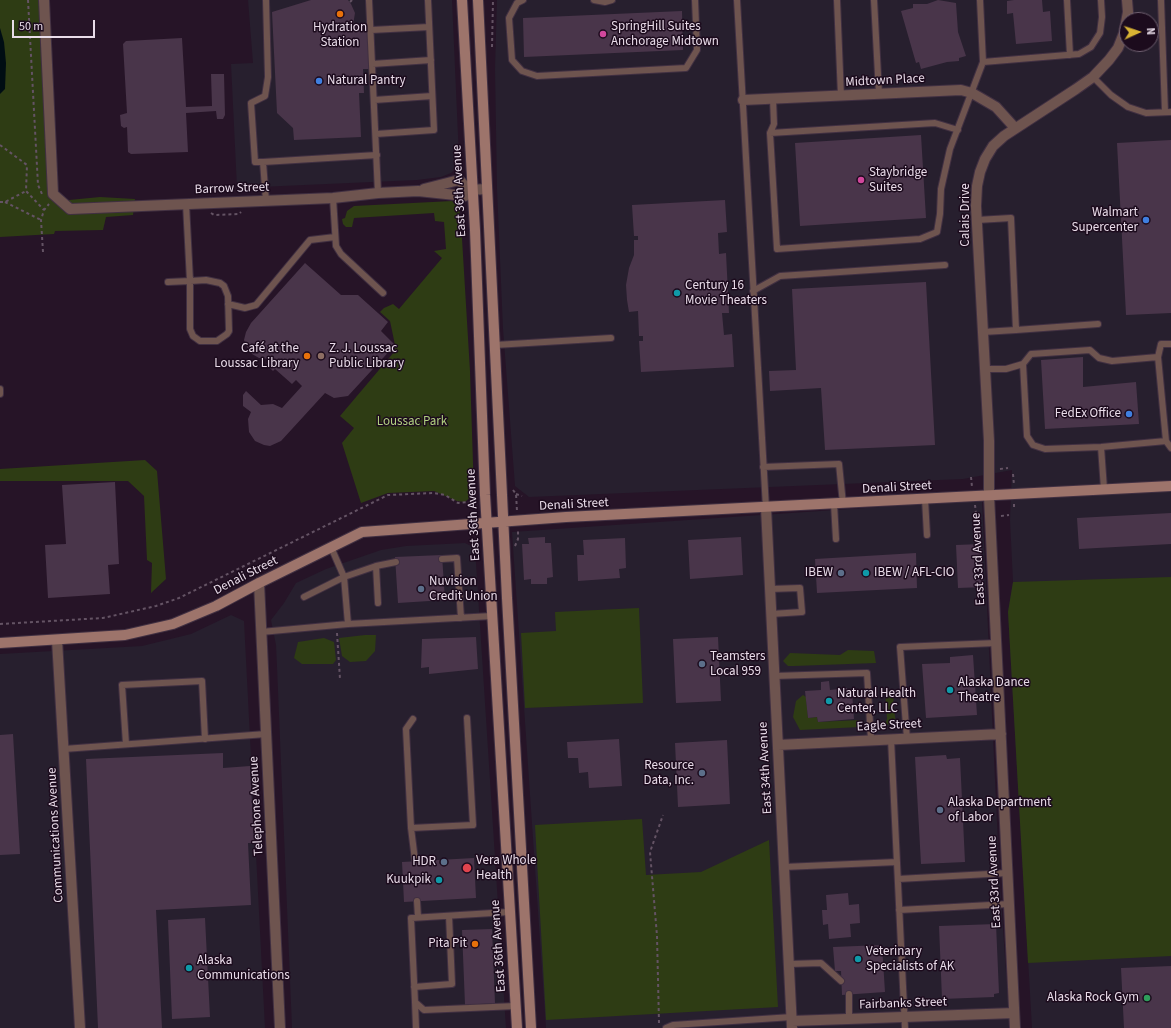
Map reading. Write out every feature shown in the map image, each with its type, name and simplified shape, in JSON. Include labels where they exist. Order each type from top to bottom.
[{"type":"main road","name":"East 36th Avenue","points":[[462,0],[492,616],[517,1028]]},
{"type":"main road","name":"East 36th Avenue","points":[[478,0],[504,521],[532,1028]]},
{"type":"main road","name":"Denali Street","points":[[0,643],[125,634],[173,624],[216,606],[362,532],[504,521],[1171,486]]},
{"type":"main road","points":[[509,912],[516,918],[522,997],[530,1009]]},
{"type":"street","points":[[44,0],[53,194]]},
{"type":"street","name":"Calais Drive","points":[[989,496],[989,440],[977,220],[977,186],[980,172],[993,146],[1004,136],[1093,77],[1118,48],[1124,33],[1128,12],[1127,0]]},
{"type":"street","name":"Midtown Place","points":[[742,100],[961,90],[972,93],[996,107],[1015,128]]},
{"type":"street","name":"Barrow Street","points":[[53,194],[70,209],[333,198],[378,193],[418,191],[465,196],[471,190],[487,189]]},
{"type":"street","name":"East 33rd Avenue","points":[[989,496],[1015,1028]]},
{"type":"street","name":"East 34th Avenue","points":[[766,508],[792,1022]]},
{"type":"street","name":"Telephone Avenue","points":[[259,583],[280,1028]]},
{"type":"street","name":"Communications Avenue","points":[[57,640],[80,1028]]},
{"type":"street","name":"Eagle Street","points":[[778,745],[1001,734]]},
{"type":"street","name":"Fairbanks Street","points":[[792,1022],[1014,1013]]},
{"type":"lane","points":[[266,0],[268,77],[265,96],[251,103],[256,162],[377,155]]},
{"type":"lane","points":[[369,0],[378,193]]},
{"type":"lane","points":[[376,134],[434,130],[428,0]]},
{"type":"lane","points":[[523,0],[517,3],[509,18],[512,60],[522,71],[537,76],[686,68],[697,50],[696,0]]},
{"type":"lane","points":[[594,0],[605,2],[612,0]]},
{"type":"lane","points":[[737,0],[766,508]]},
{"type":"lane","points":[[837,0],[842,96]]},
{"type":"lane","points":[[874,0],[879,94]]},
{"type":"lane","points":[[773,99],[774,124],[770,133],[777,249],[920,239],[937,232],[940,214],[941,189],[950,150],[983,62],[980,0]]},
{"type":"lane","points":[[1067,0],[1070,55]]},
{"type":"lane","points":[[983,62],[1078,54],[1091,47],[1100,33],[1102,17],[1101,0]]},
{"type":"lane","points":[[1093,77],[1111,95],[1128,107],[1146,113],[1168,112],[1161,0]]},
{"type":"lane","points":[[371,30],[429,27]]},
{"type":"lane","points":[[372,64],[431,60]]},
{"type":"lane","points":[[374,100],[432,96]]},
{"type":"lane","points":[[770,133],[935,123],[958,130]]},
{"type":"lane","points":[[263,162],[266,201]]},
{"type":"lane","points":[[333,198],[336,246],[341,254],[383,293]]},
{"type":"lane","points":[[168,282],[190,281],[206,280],[220,283],[226,289],[229,331],[227,334],[217,341],[200,341],[193,336],[190,329],[190,281],[186,204]]},
{"type":"lane","points":[[977,220],[1011,218],[1016,330]]},
{"type":"lane","points":[[228,304],[245,308],[250,308],[256,305],[310,240],[336,237]]},
{"type":"lane","points":[[753,291],[780,276],[945,265]]},
{"type":"lane","points":[[983,332],[1098,324]]},
{"type":"lane","points":[[495,345],[611,338]]},
{"type":"lane","points":[[1171,344],[1161,344],[1158,357],[1166,441],[1171,448]]},
{"type":"lane","points":[[985,369],[1006,369],[1023,364],[1031,354],[1090,350],[1099,358],[1112,361],[1158,357]]},
{"type":"lane","points":[[1023,364],[1027,436],[1033,445],[1045,448],[1101,447],[1166,441]]},
{"type":"lane","points":[[0,389],[0,394]]},
{"type":"lane","points":[[1101,447],[1104,489]]},
{"type":"lane","points":[[763,467],[839,464],[836,539]]},
{"type":"lane","points":[[925,499],[927,535]]},
{"type":"lane","points":[[331,547],[344,577],[348,624]]},
{"type":"lane","points":[[442,559],[457,558],[461,618]]},
{"type":"lane","points":[[304,597],[344,577],[376,566],[396,562]]},
{"type":"lane","points":[[376,566],[378,603]]},
{"type":"lane","points":[[770,589],[800,588],[802,612],[771,614]]},
{"type":"lane","points":[[261,632],[348,624],[492,616]]},
{"type":"lane","points":[[907,738],[900,647],[996,644]]},
{"type":"lane","points":[[774,676],[867,673],[871,740]]},
{"type":"lane","points":[[126,744],[122,685],[202,681],[205,739]]},
{"type":"lane","points":[[410,828],[473,825],[467,718]]},
{"type":"lane","points":[[413,719],[406,729],[410,828],[415,860]]},
{"type":"lane","points":[[64,749],[266,734]]},
{"type":"lane","points":[[891,739],[905,1028]]},
{"type":"lane","points":[[784,867],[897,862]]},
{"type":"lane","points":[[898,879],[1007,873]]},
{"type":"lane","points":[[417,901],[418,917]]},
{"type":"lane","points":[[899,910],[1009,904]]},
{"type":"lane","points":[[416,1028],[411,918],[509,912]]},
{"type":"lane","points":[[414,987],[452,984],[449,916]]},
{"type":"lane","points":[[789,964],[821,963],[841,981]]},
{"type":"lane","points":[[849,994],[850,1019]]},
{"type":"lane","points":[[415,1002],[424,1010],[516,1006]]},
{"type":"lane","points":[[666,1028],[673,1025],[792,1022]]},
{"type":"path","points":[[28,0],[38,185],[48,204],[54,209]]},
{"type":"path","points":[[0,145],[27,165],[26,191],[44,210]]},
{"type":"path","points":[[6,202],[26,191]]},
{"type":"path","points":[[42,252],[41,220],[44,210],[53,194]]},
{"type":"path","points":[[0,202],[6,202],[41,220]]},
{"type":"path","points":[[210,212],[214,215],[232,215],[239,214],[245,210]]},
{"type":"path","points":[[0,624],[103,618],[156,606],[206,586],[304,535],[341,520],[388,495],[434,493],[445,495],[458,502],[470,502],[474,499],[476,494]]},
{"type":"path","points":[[516,494],[522,496]]},
{"type":"path","points":[[337,625],[340,679]]},
{"type":"path","points":[[659,1028],[657,936],[650,852],[663,815]]},
{"type":"shaded area","points":[[248,0],[452,0],[459,158],[457,167],[451,173],[441,177],[417,180],[237,188],[231,64],[253,63]]},
{"type":"shaded area","points":[[497,0],[1171,0],[1171,1028],[1032,1028],[1008,612],[1013,582],[1010,520],[1012,470],[963,479],[529,497],[515,486],[503,329],[497,189],[495,69]]},
{"type":"shaded area","points":[[0,28],[4,42],[6,63],[5,89],[0,94]]},
{"type":"shaded area","points":[[982,500],[1000,887],[1010,1028],[546,1028],[512,532]]},
{"type":"shaded area","points":[[465,543],[475,548],[506,1028],[292,1028],[276,645],[271,620],[284,603],[296,583],[326,569],[381,550],[406,546]]},
{"type":"shaded area","points":[[231,615],[244,621],[265,1028],[0,1028],[0,654],[142,646],[191,634]]},
{"type":"green space","points":[[0,0],[42,0],[59,201],[100,197],[135,199],[133,215],[106,217],[103,230],[55,231],[54,234],[0,237]]},
{"type":"green space","name":"Loussac Park","points":[[452,201],[459,208],[461,222],[470,371],[474,494],[465,502],[457,501],[434,491],[388,493],[361,503],[342,443],[354,428],[340,416],[395,351],[390,321],[380,312],[384,308],[393,304],[399,309],[442,258],[434,251],[446,249],[444,222],[435,221],[434,213],[354,218],[352,227],[346,227],[343,224],[342,219],[345,218],[347,211],[354,206]]},
{"type":"green space","points":[[145,460],[157,471],[166,579],[151,593],[152,563],[147,560],[144,496],[128,481],[0,481],[0,469]]},
{"type":"green space","points":[[1171,577],[1171,956],[1028,963],[1008,612],[1013,582]]},
{"type":"green space","points":[[639,608],[643,703],[525,708],[521,633],[556,631],[555,612]]},
{"type":"green space","points":[[376,635],[375,651],[366,661],[350,662],[342,656],[339,638]]},
{"type":"green space","points":[[324,638],[334,642],[336,660],[333,664],[302,664],[294,658],[298,642]]},
{"type":"green space","points":[[848,650],[874,651],[876,663],[788,666],[783,661],[790,653],[840,655]]},
{"type":"green space","points":[[885,690],[895,690],[893,703],[896,723],[892,725],[885,724],[887,719]]},
{"type":"green space","points":[[803,695],[806,697],[808,718],[817,717],[818,722],[859,720],[860,727],[800,730],[793,717],[796,701]]},
{"type":"green space","points":[[642,819],[646,875],[701,872],[769,840],[778,1007],[546,1020],[535,825]]},
{"type":"building","name":"Natural Pantry","points":[[311,0],[348,0],[355,13],[353,25],[368,24],[369,69],[363,69],[364,93],[359,93],[361,137],[294,140],[293,128],[277,113],[272,12]]},
{"type":"building","points":[[938,0],[956,3],[958,32],[966,56],[959,58],[959,61],[947,62],[921,69],[919,62],[916,63],[901,11],[913,8],[913,4],[927,4]]},
{"type":"building","points":[[1042,0],[1043,12],[1050,11],[1052,41],[1016,44],[1013,13],[1007,14],[1007,1]]},
{"type":"building","name":"SpringHill Suites Anchorage Midtown","points":[[682,11],[683,50],[524,57],[523,18]]},
{"type":"building","points":[[182,38],[186,107],[212,106],[211,74],[224,74],[225,115],[223,119],[217,119],[216,111],[186,113],[188,152],[131,154],[128,152],[127,127],[124,128],[121,126],[120,115],[127,113],[123,44],[126,41]]},
{"type":"building","name":"Staybridge Suites","points":[[921,135],[926,218],[800,226],[795,143]]},
{"type":"building","name":"Walmart Supercenter","points":[[1171,140],[1171,313],[1126,315],[1117,143]]},
{"type":"building","name":"Century 16 Movie Theaters","points":[[725,200],[727,232],[718,233],[719,254],[726,253],[729,313],[722,313],[724,335],[732,334],[734,367],[641,372],[639,341],[643,341],[643,336],[639,336],[638,311],[629,312],[626,285],[629,268],[634,255],[634,240],[638,240],[638,236],[634,236],[632,205]]},
{"type":"building","name":"Z. J. Loussac Public Library","points":[[305,263],[341,295],[358,295],[388,322],[381,331],[395,345],[348,396],[334,398],[325,393],[281,441],[270,446],[264,445],[255,441],[249,432],[248,419],[251,412],[243,406],[243,395],[246,391],[261,405],[273,404],[282,408],[302,386],[296,380],[292,384],[275,369],[273,371],[266,364],[270,359],[259,358],[252,354],[244,340],[251,323]]},
{"type":"building","points":[[926,282],[935,445],[825,450],[821,388],[770,391],[769,371],[796,370],[792,289]]},
{"type":"building","points":[[1083,357],[1083,387],[1136,382],[1139,424],[1045,429],[1041,360]]},
{"type":"building","points":[[115,482],[119,564],[108,565],[110,594],[48,598],[45,545],[66,544],[62,485]]},
{"type":"building","points":[[1171,513],[1171,544],[1079,549],[1077,518]]},
{"type":"building","points":[[545,537],[545,543],[551,543],[553,577],[547,578],[547,584],[531,584],[531,579],[524,580],[522,544],[529,544],[528,538]]},
{"type":"building","points":[[741,537],[743,575],[690,579],[688,540]]},
{"type":"building","points":[[625,538],[626,568],[619,569],[620,578],[578,581],[577,555],[584,555],[583,540]]},
{"type":"building","points":[[981,544],[984,587],[958,588],[956,545]]},
{"type":"building","name":"IBEW / AFL-CIO","points":[[916,553],[917,588],[817,593],[815,559]]},
{"type":"building","name":"Nuvision Credit Union","points":[[442,555],[445,600],[398,603],[395,557]]},
{"type":"building","points":[[476,637],[478,669],[429,674],[429,667],[421,668],[422,639]]},
{"type":"building","points":[[718,637],[721,701],[676,703],[673,639]]},
{"type":"building","name":"Alaska Dance Theatre","points":[[973,655],[977,715],[926,718],[922,664],[950,663],[950,657]]},
{"type":"building","name":"Natural Health Center, LLC","points":[[829,681],[830,690],[847,688],[847,693],[852,692],[854,719],[818,722],[817,717],[808,718],[805,691],[821,690],[821,682]]},
{"type":"building","points":[[13,734],[20,854],[0,855],[0,735]]},
{"type":"building","points":[[619,739],[622,786],[589,788],[588,772],[579,773],[578,758],[568,758],[567,742]]},
{"type":"building","name":"Resource Data, Inc.","points":[[727,740],[730,804],[678,807],[675,743]]},
{"type":"building","name":"Alaska Communications","points":[[223,753],[223,768],[250,766],[254,843],[248,843],[251,905],[156,910],[162,1028],[98,1028],[86,759]]},
{"type":"building","name":"Alaska Department of Labor","points":[[946,755],[947,759],[960,758],[965,862],[921,864],[915,757]]},
{"type":"building","name":"Kuukpik","points":[[474,858],[476,898],[404,902],[402,862]]},
{"type":"building","points":[[848,893],[849,905],[859,904],[860,923],[850,924],[851,937],[829,939],[828,924],[823,925],[822,910],[827,910],[826,895]]},
{"type":"building","name":"Alaska Communications","points":[[205,918],[210,1017],[172,1019],[168,920]]},
{"type":"building","points":[[996,924],[999,993],[994,994],[994,997],[942,999],[939,926]]},
{"type":"building","points":[[492,929],[495,1003],[465,1005],[462,930]]},
{"type":"building","name":"Veterinary Specialists of AK","points":[[882,945],[885,992],[842,995],[841,971],[835,971],[833,947]]},
{"type":"building","name":"Alaska Rock Gym","points":[[1171,966],[1171,1028],[1124,1028],[1121,968]]},
{"type":"place","name":"Hydration Station","points":[[340,14]]},
{"type":"place","name":"SpringHill Suites Anchorage Midtown","points":[[603,34]]},
{"type":"place","name":"Natural Pantry","points":[[319,81]]},
{"type":"place","name":"Staybridge Suites","points":[[861,180]]},
{"type":"place","name":"Walmart Supercenter","points":[[1146,220]]},
{"type":"place","name":"Century 16 Movie Theaters","points":[[677,293]]},
{"type":"place","name":"Café at the Loussac Library","points":[[307,356]]},
{"type":"place","name":"Z. J. Loussac Public Library","points":[[321,356]]},
{"type":"place","name":"FedEx Office","points":[[1129,414]]},
{"type":"place","name":"IBEW","points":[[841,573]]},
{"type":"place","name":"IBEW / AFL-CIO","points":[[866,573]]},
{"type":"place","name":"Nuvision Credit Union","points":[[421,589]]},
{"type":"place","name":"Teamsters Local 959","points":[[702,664]]},
{"type":"place","name":"Alaska Dance Theatre","points":[[950,690]]},
{"type":"place","name":"Natural Health Center, LLC","points":[[829,701]]},
{"type":"place","name":"Resource Data, Inc.","points":[[702,773]]},
{"type":"place","name":"Alaska Department of Labor","points":[[940,810]]},
{"type":"place","name":"HDR","points":[[444,862]]},
{"type":"place","name":"Vera Whole Health","points":[[467,868]]},
{"type":"place","name":"Kuukpik","points":[[439,880]]},
{"type":"place","name":"Pita Pit","points":[[475,944]]},
{"type":"place","name":"Veterinary Specialists of AK","points":[[858,959]]},
{"type":"place","name":"Alaska Communications","points":[[189,968]]},
{"type":"place","name":"Alaska Rock Gym","points":[[1147,998]]}]
